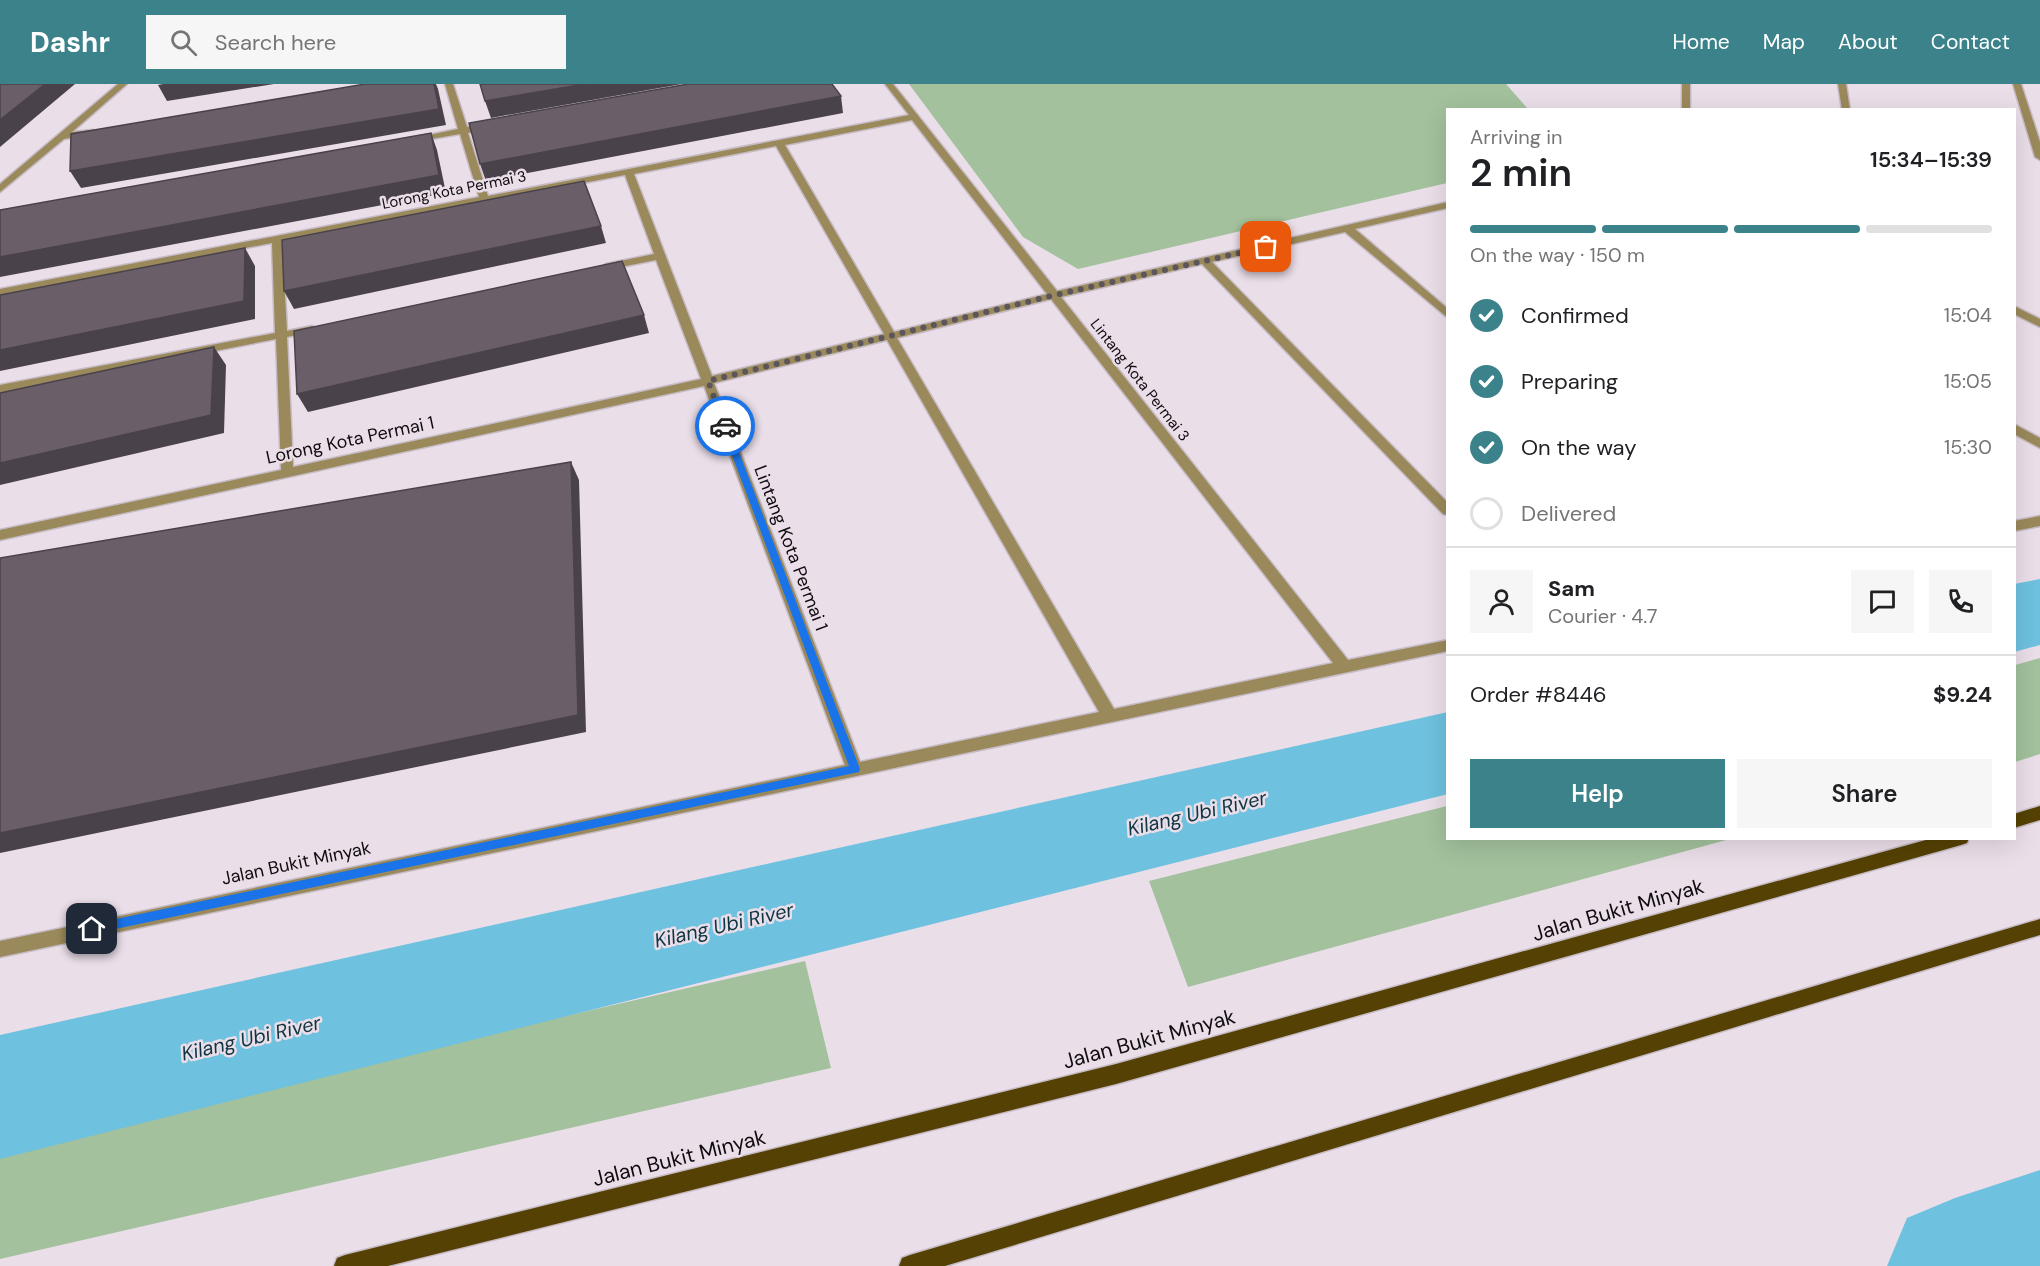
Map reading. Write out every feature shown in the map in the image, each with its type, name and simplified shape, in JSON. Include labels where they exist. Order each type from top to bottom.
[{"type":"main road","points":[[2016,820],[2040,813]]},
{"type":"main road","name":"Jalan Bukit Minyak","points":[[345,1266],[1116,1074],[1954,840]]},
{"type":"main road","points":[[919,1265],[2040,927]]},
{"type":"street","points":[[0,189],[123,84]]},
{"type":"street","points":[[449,84],[484,199]]},
{"type":"street","name":"Lintang Kota Permai 3","points":[[889,84],[1344,666]]},
{"type":"street","points":[[1686,84],[1686,108]]},
{"type":"street","points":[[1842,84],[1846,108]]},
{"type":"street","points":[[2017,84],[2040,157]]},
{"type":"street","name":"Lorong Kota Permai 3","points":[[0,292],[914,117]]},
{"type":"street","points":[[405,141],[498,125]]},
{"type":"street","points":[[61,137],[106,130]]},
{"type":"street","points":[[779,143],[1109,716]]},
{"type":"street","name":"Lintang Kota Permai 1","points":[[628,171],[855,769]]},
{"type":"street","name":"Lorong Kota Permai 1","points":[[0,535],[708,381],[1055,295],[1446,205]]},
{"type":"street","points":[[1347,228],[1446,313]]},
{"type":"street","points":[[277,239],[287,472]]},
{"type":"street","points":[[591,270],[660,256]]},
{"type":"street","points":[[1205,261],[1446,509]]},
{"type":"street","points":[[2016,310],[2040,324]]},
{"type":"street","points":[[0,389],[327,326]]},
{"type":"street","points":[[2016,429],[2040,444]]},
{"type":"street","points":[[2016,526],[2040,520]]},
{"type":"street","name":"Jalan Bukit Minyak","points":[[0,949],[1446,645]]},
{"type":"green space","points":[[909,84],[1506,84],[1527,108],[1446,108],[1446,183],[1078,269],[1023,237]]},
{"type":"green space","points":[[2040,658],[2040,754],[2016,762],[2016,665]]},
{"type":"green space","points":[[1446,806],[1446,840],[1726,840],[1188,987],[1149,881]]},
{"type":"green space","points":[[805,961],[831,1068],[0,1259],[0,1146]]},
{"type":"building","points":[[0,84],[45,84],[0,120]]},
{"type":"building","points":[[365,84],[434,84],[439,109],[70,171],[71,134]]},
{"type":"building","points":[[480,84],[585,84],[485,101]]},
{"type":"building","points":[[688,84],[832,84],[841,96],[480,164],[469,123]]},
{"type":"building","points":[[431,133],[439,175],[0,257],[0,210]]},
{"type":"building","points":[[584,181],[601,226],[284,291],[282,240]]},
{"type":"building","points":[[245,248],[244,301],[0,350],[0,295]]},
{"type":"building","points":[[622,261],[644,315],[297,394],[294,331]]},
{"type":"building","points":[[214,347],[211,415],[0,463],[0,393]]},
{"type":"building","points":[[571,462],[578,715],[0,833],[0,558]]},
{"type":"waterway","name":"Kilang Ubi River","points":[[2016,618],[2040,612]]},
{"type":"waterway","name":"Kilang Ubi River","points":[[0,1097],[1446,753]]},
{"type":"waterway","points":[[1955,1266],[2040,1237]]},
{"type":"way so far","points":[[725,426],[708,381],[1055,295],[1266,247]]},
{"type":"route","points":[[92,929],[855,769],[725,426]]}]
